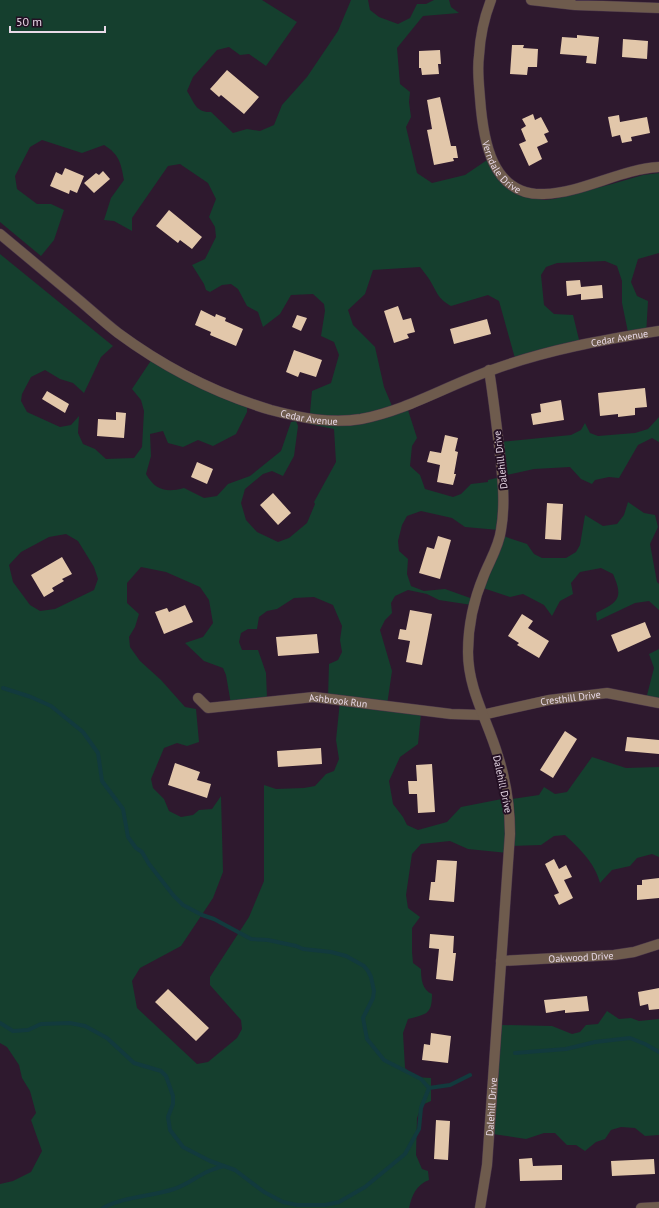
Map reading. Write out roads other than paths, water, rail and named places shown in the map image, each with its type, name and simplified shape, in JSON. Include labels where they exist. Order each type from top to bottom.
[{"type":"street","name":"Verndale Drive","points":[[491,0],[486,12],[481,33],[478,57],[478,77],[485,141],[490,157],[497,170],[506,181],[517,189],[528,193],[544,194],[566,190],[636,170],[659,167]]},
{"type":"street","points":[[531,0],[575,5],[659,8]]},
{"type":"street","name":"Cedar Avenue","points":[[0,234],[117,332],[144,351],[210,387],[250,404],[312,420],[338,422],[362,419],[389,412],[411,404],[489,370],[551,351],[587,343],[659,331]]},
{"type":"street","name":"Dalehill Drive","points":[[480,1208],[487,1165],[510,834],[508,795],[498,755],[472,685],[468,652],[469,634],[475,602],[501,532],[504,508],[503,480],[489,370]]},
{"type":"street","name":"Cresthill Drive","points":[[482,715],[550,700],[607,693],[659,703]]},
{"type":"street","name":"Ashbrook Run","points":[[198,698],[208,708],[314,697],[451,714],[482,715]]},
{"type":"street","name":"Oakwood Drive","points":[[501,961],[614,955],[634,952],[659,944]]},
{"type":"street","points":[[641,1208],[659,1207]]},
{"type":"waterway","points":[[3,688],[31,697],[51,706],[83,732],[98,753],[102,781],[123,809],[128,837],[136,848],[142,852],[149,864],[173,895],[183,905],[202,915],[214,919],[251,939],[268,940],[303,949],[331,952],[346,956],[364,966],[371,977],[374,991],[373,998],[363,1018],[367,1039],[384,1060],[421,1079],[429,1088]]},
{"type":"waterway","points":[[0,1023],[13,1031],[28,1030],[41,1024],[70,1023],[85,1026],[107,1038],[134,1063],[161,1071],[166,1076],[173,1096],[173,1104],[168,1117],[170,1130],[183,1147],[210,1161],[235,1170],[264,1192],[283,1202],[297,1205],[325,1205],[339,1202],[365,1187],[405,1154],[419,1129],[421,1108],[429,1088],[450,1085],[470,1075]]},
{"type":"waterway","points":[[515,1053],[566,1049],[595,1042],[630,1038],[659,1052]]},
{"type":"waterway","points":[[103,1208],[120,1201],[174,1189],[200,1175],[224,1166]]}]
